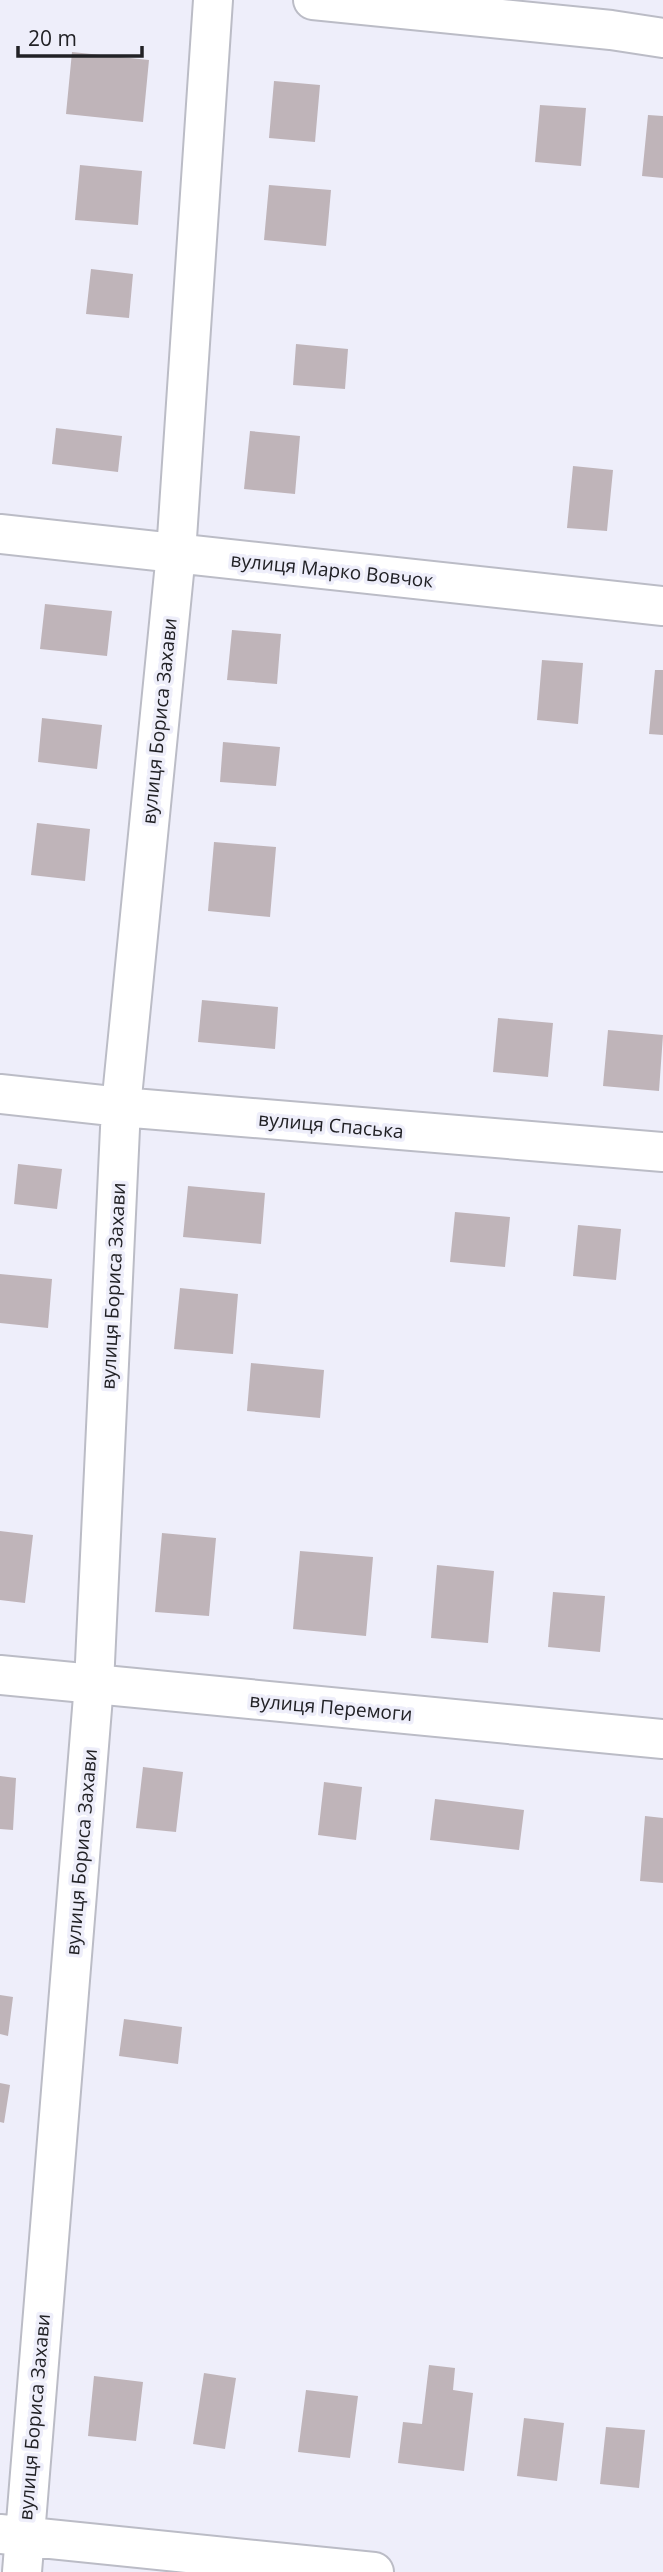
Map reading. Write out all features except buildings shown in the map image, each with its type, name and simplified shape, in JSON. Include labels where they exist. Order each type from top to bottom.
[{"type":"street","name":"вулиця Бориса Захави","points":[[15,2548],[94,1684],[121,1107],[176,553],[213,0]]},
{"type":"street","points":[[313,0],[663,38]]},
{"type":"street","name":"вулиця Марко Вовчок","points":[[0,534],[663,606]]},
{"type":"street","name":"вулиця Спаська","points":[[0,1094],[121,1107],[663,1152]]},
{"type":"street","name":"вулиця Перемоги","points":[[0,1675],[663,1739]]},
{"type":"street","points":[[15,2548],[374,2572]]}]
